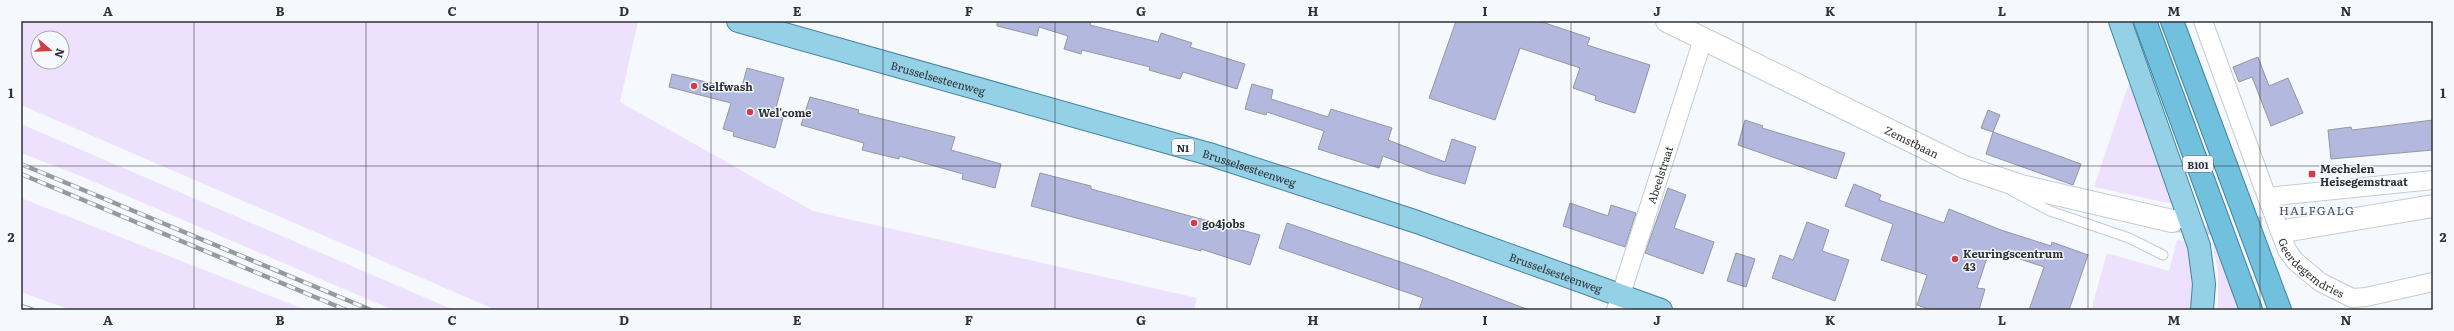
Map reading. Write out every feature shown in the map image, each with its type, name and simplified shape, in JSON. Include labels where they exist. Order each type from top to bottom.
[{"type":"highway","name":"B101","points":[[2146,21],[2251,309]]},
{"type":"highway","name":"B101","points":[[2172,21],[2278,308]]},
{"type":"main road","name":"Brusselsesteenweg","points":[[738,21],[1209,154],[1417,222],[1619,303],[1661,310]]},
{"type":"main road","name":"B101","points":[[2120,21],[2199,246],[2204,284],[2202,310]]},
{"type":"street","name":"Zemstbaan","points":[[1667,21],[1934,153],[1992,178],[2060,196],[2172,221]]},
{"type":"street","name":"Geerdegemdries","points":[[2203,21],[2287,250],[2302,269],[2340,293],[2370,304],[2433,282]]},
{"type":"street","name":"Abeelstraat","points":[[1619,303],[1703,39]]},
{"type":"street","points":[[2267,197],[2433,180]]},
{"type":"street","points":[[2290,230],[2433,206]]},
{"type":"lane","points":[[1992,178],[2021,197],[2050,211],[2129,238],[2163,255]]},
{"type":"shaded area","points":[[21,21],[638,21],[620,102],[813,211],[1197,298],[1194,310],[496,310],[21,105]]},
{"type":"shaded area","points":[[2129,83],[2173,204],[2094,187]]},
{"type":"shaded area","points":[[21,124],[454,310],[393,310],[78,175],[21,153]]},
{"type":"shaded area","points":[[21,198],[306,310],[71,310],[21,292]]},
{"type":"shaded area","points":[[2177,240],[2188,241],[2195,297],[2192,310],[2091,310],[2107,253],[2169,271]]},
{"type":"shaded area","points":[[2212,241],[2240,310],[2218,310],[2218,271]]},
{"type":"building","points":[[997,21],[1091,21],[1090,25],[1158,42],[1161,33],[1192,43],[1190,47],[1245,64],[1237,89],[1183,72],[1180,79],[1149,70],[1150,67],[1082,50],[1081,54],[1064,49],[1068,36],[1039,27],[1037,36],[997,26]]},
{"type":"building","points":[[1456,21],[1539,21],[1590,38],[1587,45],[1650,65],[1635,113],[1595,100],[1596,96],[1573,88],[1580,68],[1520,48],[1495,120],[1429,98]]},
{"type":"building","points":[[2258,57],[2269,86],[2288,78],[2303,113],[2271,126],[2252,77],[2239,82],[2233,67]]},
{"type":"building","points":[[747,68],[784,78],[774,115],[783,118],[775,148],[733,136],[734,132],[723,129],[731,103],[669,87],[672,74],[741,90]]},
{"type":"building","points":[[1252,84],[1273,90],[1271,99],[1328,117],[1331,109],[1392,128],[1388,140],[1445,162],[1452,139],[1476,147],[1465,184],[1428,173],[1383,156],[1379,168],[1318,149],[1324,131],[1267,112],[1266,115],[1245,109]]},
{"type":"building","points":[[810,97],[859,110],[858,113],[955,137],[951,150],[1001,164],[995,188],[962,179],[963,174],[899,156],[899,159],[862,150],[864,143],[801,125]]},
{"type":"building","points":[[1988,110],[2000,115],[1993,132],[1981,128]]},
{"type":"building","points":[[1745,120],[1763,126],[1762,128],[1845,153],[1836,179],[1738,145]]},
{"type":"building","points":[[2433,120],[2433,150],[2331,159],[2328,130],[2351,127],[2352,130]]},
{"type":"building","points":[[1993,132],[2081,164],[2073,185],[1986,154]]},
{"type":"building","points":[[1040,173],[1091,186],[1091,189],[1260,235],[1250,265],[1201,249],[1201,251],[1031,206]]},
{"type":"building","points":[[1854,184],[1881,195],[1879,200],[1944,223],[1949,209],[2001,230],[2051,246],[2052,242],[2088,255],[2069,310],[2029,310],[2044,267],[1990,249],[1977,288],[1985,289],[1979,310],[1932,310],[1917,305],[1927,275],[1881,260],[1893,224],[1845,206]]},
{"type":"building","points":[[1668,188],[1686,195],[1674,228],[1714,242],[1703,274],[1645,253]]},
{"type":"building","points":[[1570,203],[1608,216],[1611,205],[1636,213],[1625,247],[1563,226]]},
{"type":"building","points":[[1807,222],[1829,230],[1822,251],[1849,260],[1835,301],[1772,278],[1780,255],[1793,260]]},
{"type":"building","points":[[1287,223],[1424,270],[1529,310],[1419,310],[1423,298],[1279,248]]},
{"type":"building","points":[[1736,253],[1755,259],[1746,287],[1727,281]]},
{"type":"tunnel","points":[[2174,221],[2290,230]]},
{"type":"railway","points":[[21,164],[371,310]]},
{"type":"railway","points":[[21,174],[346,310]]},
{"type":"railway","points":[[21,306],[33,310]]},
{"type":"place","name":"Selfwash","points":[[694,86]]},
{"type":"place","name":"Wel'come","points":[[750,112]]},
{"type":"place","name":"Mechelen Heisegemstraat","points":[[2312,174]]},
{"type":"place","name":"go4jobs","points":[[1194,223]]},
{"type":"place","name":"Keuringscentrum 43","points":[[1955,259]]},
{"type":"district","name":"HALFGALG","points":[[2317,210]]}]
